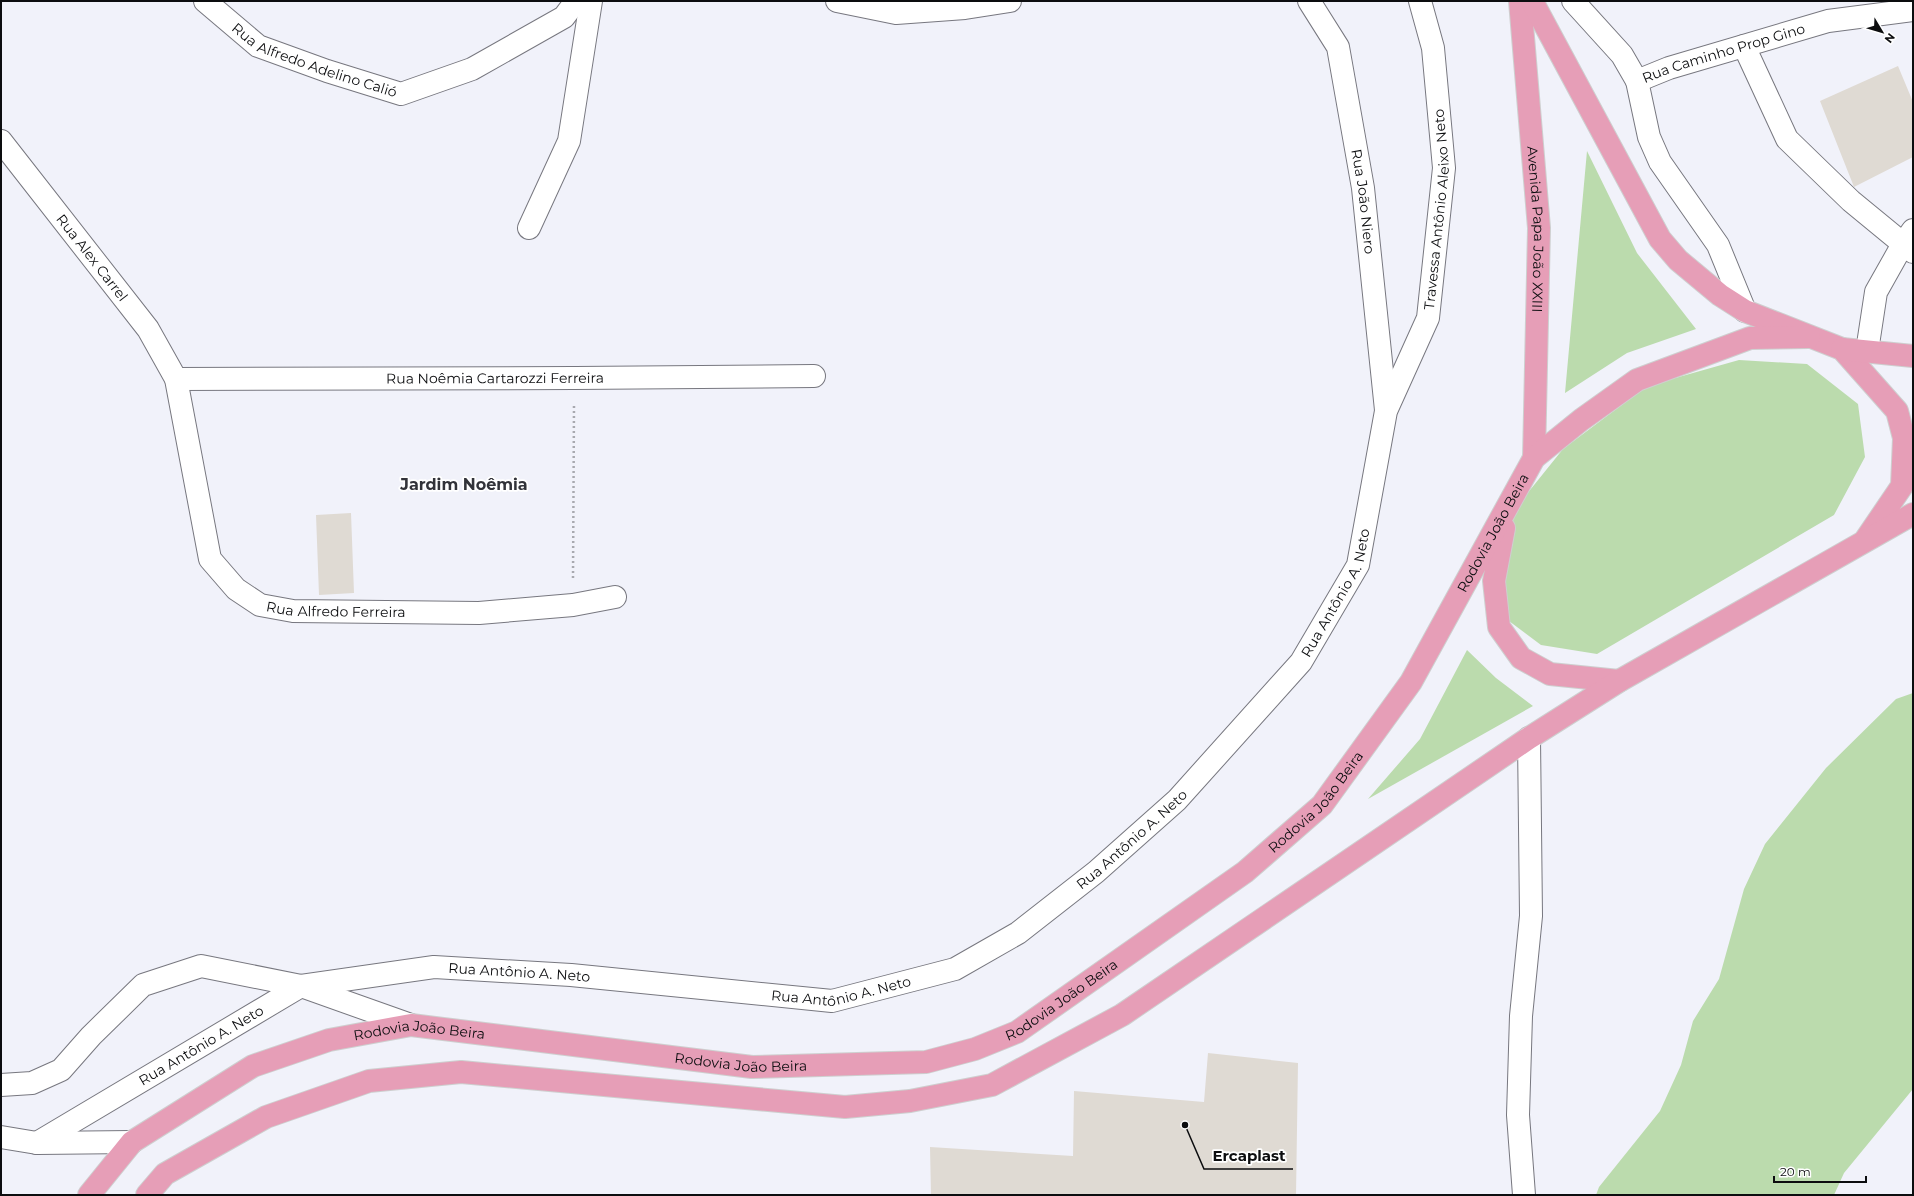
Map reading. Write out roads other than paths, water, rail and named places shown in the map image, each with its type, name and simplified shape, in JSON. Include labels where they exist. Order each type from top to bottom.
[{"type":"main road","name":"Avenida Papa João XXIII","points":[[1520,1],[1539,228],[1534,458]]},
{"type":"main road","points":[[1532,1],[1660,238],[1678,260],[1720,295],[1745,311],[1842,350],[1913,356]]},
{"type":"main road","name":"Rodovia João Beira","points":[[89,1195],[132,1142],[253,1066],[328,1040],[411,1025],[752,1067],[926,1062],[975,1049],[1017,1032],[1245,872],[1322,805],[1411,682],[1507,510],[1534,458],[1581,420],[1637,380],[1750,338],[1809,337]]},
{"type":"main road","points":[[1842,350],[1897,411],[1904,438],[1902,486],[1862,544]]},
{"type":"main road","points":[[1507,510],[1494,581],[1499,627],[1521,658],[1550,674],[1619,681]]},
{"type":"main road","points":[[147,1195],[165,1174],[266,1117],[370,1081],[461,1072],[845,1107],[910,1101],[992,1085],[1122,1015],[1528,738],[1619,681],[1913,514]]},
{"type":"street","name":"Rua Alfredo Adelino Calió","points":[[205,1],[258,46],[327,71],[401,94],[472,69],[564,17],[576,1]]},
{"type":"street","points":[[529,228],[569,141],[591,1]]},
{"type":"street","points":[[837,1],[896,13],[965,8],[1010,1]]},
{"type":"street","name":"Rua João Niero","points":[[1309,1],[1338,47],[1362,188],[1386,411]]},
{"type":"street","name":"Travessa Antônio Aleixo Neto","points":[[1386,411],[1428,318],[1444,168],[1433,48],[1420,1]]},
{"type":"street","name":"Rua Caminho Prop Gino","points":[[1573,1],[1622,55],[1637,81],[1669,68],[1828,21],[1913,10]]},
{"type":"street","points":[[1744,46],[1787,139],[1851,201],[1910,242],[1876,292],[1868,352]]},
{"type":"street","points":[[1637,81],[1649,137],[1660,162],[1718,245],[1745,311]]},
{"type":"street","name":"Rua Alex Carrel","points":[[1,141],[148,329],[176,379]]},
{"type":"street","name":"Rua Noêmia Cartarozzi Ferreira","points":[[176,379],[814,376]]},
{"type":"street","name":"Rua Alfredo Ferreira","points":[[176,379],[210,558],[236,589],[260,605],[294,611],[479,613],[573,605],[615,597]]},
{"type":"street","name":"Rua Antônio A. Neto","points":[[37,1143],[301,986],[434,967],[571,975],[832,1000],[955,969],[1018,933],[1096,872],[1177,800],[1301,662],[1358,565],[1386,411]]},
{"type":"street","points":[[1524,1195],[1518,1115],[1521,1016],[1530,916],[1528,738]]},
{"type":"street","points":[[1,1085],[32,1083],[61,1070],[91,1036],[143,985],[201,966],[301,986],[411,1025]]},
{"type":"street","points":[[1,1137],[37,1143],[132,1142]]},
{"type":"place","name":"Ercaplast","points":[[1185,1125]]},
{"type":"district","name":"Jardim Noêmia","points":[[464,484]]}]
